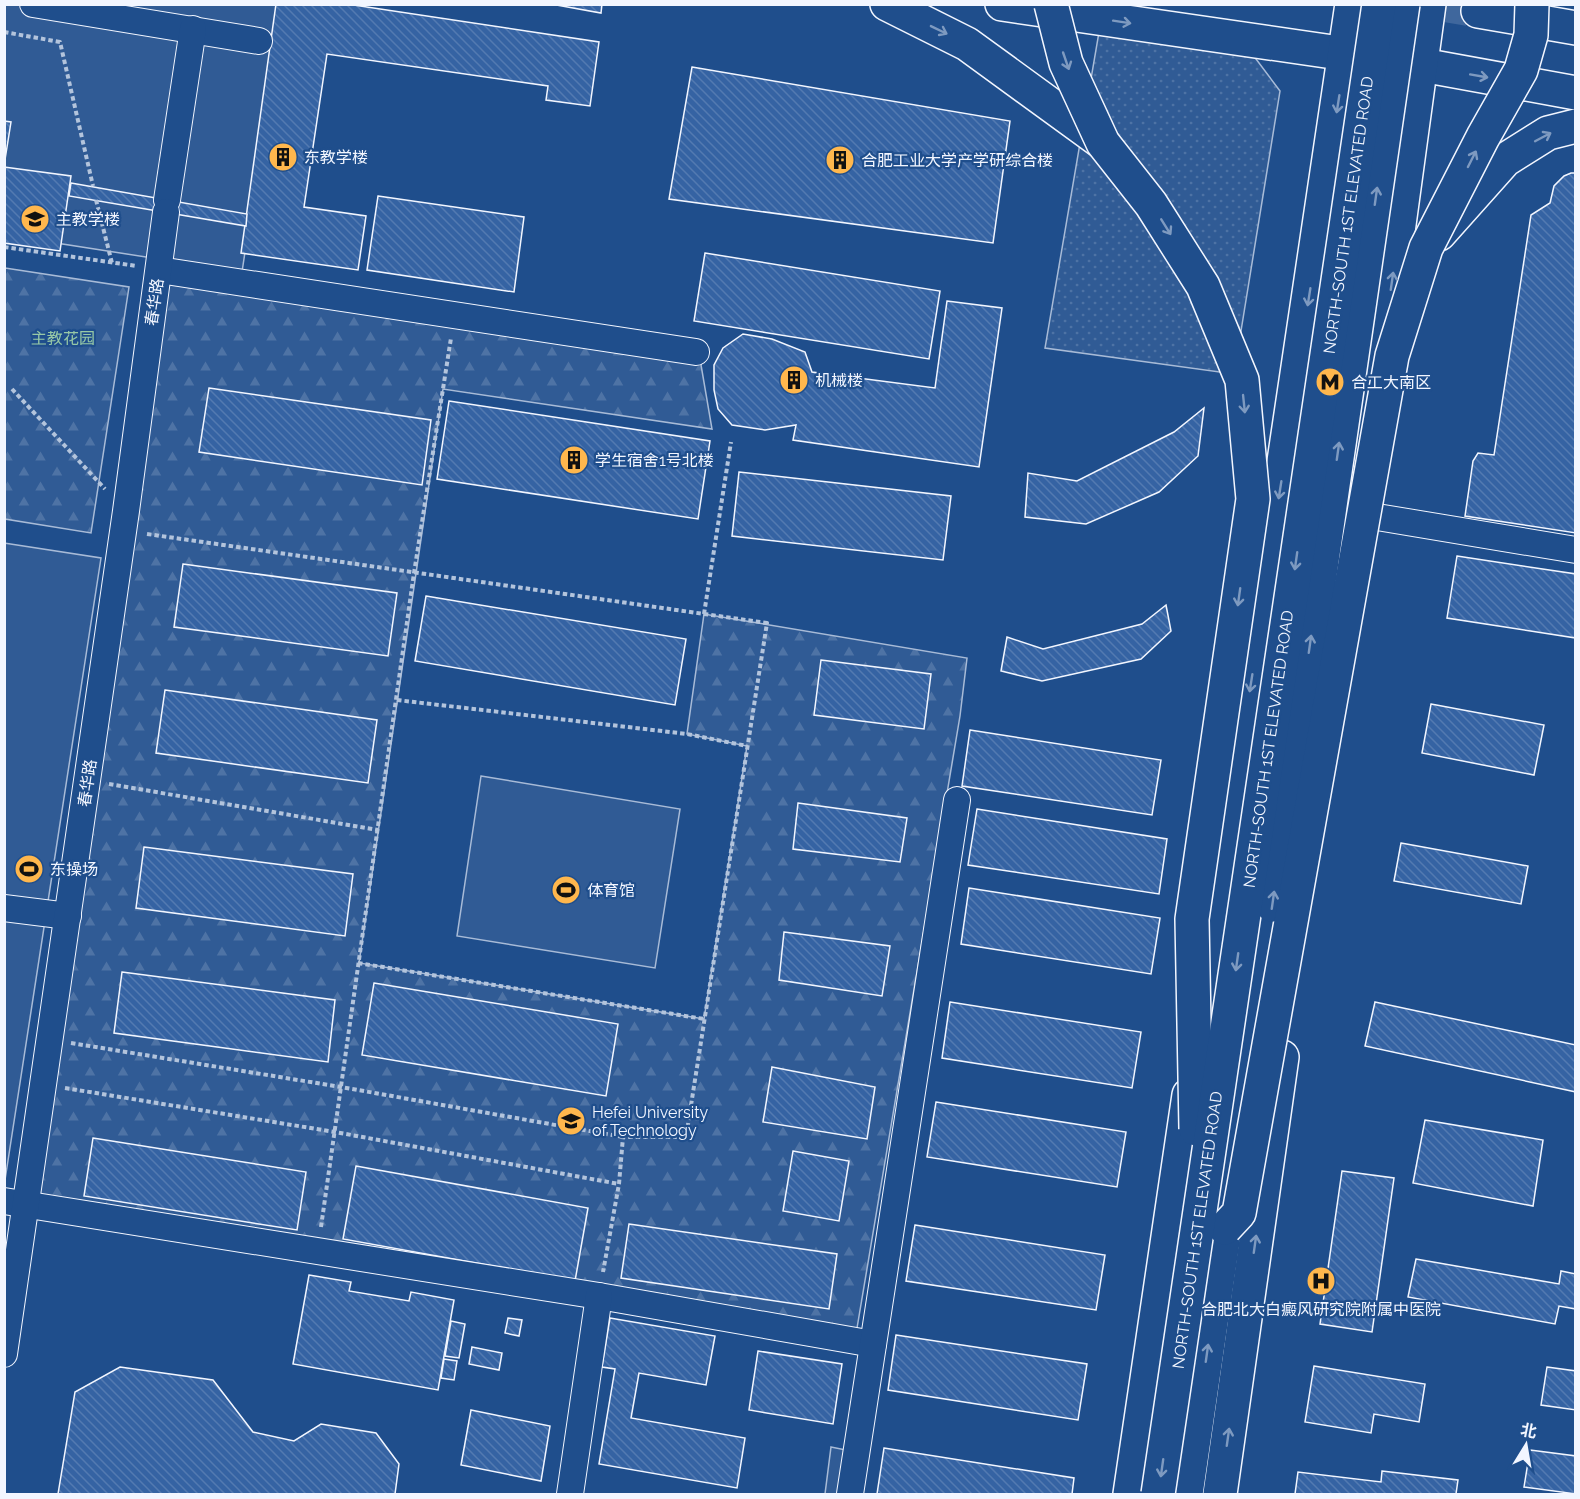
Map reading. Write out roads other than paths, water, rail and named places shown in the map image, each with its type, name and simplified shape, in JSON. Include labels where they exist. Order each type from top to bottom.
[{"type":"main road","points":[[887,4],[967,44],[1103,143]]},
{"type":"main road","points":[[1002,4],[1422,65],[1575,93]]},
{"type":"main road","points":[[1051,4],[1066,63],[1103,143],[1151,204],[1203,286],[1242,380],[1253,499],[1192,919],[1211,1226],[1239,1213],[1392,356],[1426,248],[1483,137],[1521,70],[1531,35],[1532,4]]},
{"type":"main road","points":[[1130,1494],[1352,4]]},
{"type":"main road","name":"NORTH-SOUTH 1ST ELEVATED ROAD","points":[[1186,1494],[1211,1226],[1379,4]]},
{"type":"main road","name":"NORTH-SOUTH 1ST ELEVATED ROAD","points":[[1158,1494],[1211,1226],[1403,4]]},
{"type":"main road","points":[[1220,1494],[1430,4]]},
{"type":"main road","points":[[1478,11],[1575,28]]},
{"type":"main road","points":[[1426,248],[1505,160],[1548,133],[1575,126]]},
{"type":"street","points":[[33,4],[260,41]]},
{"type":"street","name":"春华路","points":[[4,1354],[15,1203],[44,1085],[193,30]]},
{"type":"street","points":[[159,270],[696,352]]},
{"type":"street","points":[[1359,514],[1575,550]]},
{"type":"street","points":[[850,1494],[957,800]]},
{"type":"street","points":[[4,908],[68,916]]},
{"type":"street","points":[[15,1203],[599,1296],[873,1344]]},
{"type":"street","points":[[570,1494],[599,1296]]},
{"type":"tunnel","points":[[1436,4],[1478,11]]},
{"type":"place","name":"东教学楼","points":[[283,157]]},
{"type":"place","name":"合肥工业大学产学研综合楼","points":[[840,160]]},
{"type":"place","name":"主教学楼","points":[[35,219]]},
{"type":"place","name":"机械楼","points":[[794,380]]},
{"type":"place","name":"合工大南区","points":[[1330,382]]},
{"type":"place","name":"学生宿舍1号北楼","points":[[574,460]]},
{"type":"place","name":"东操场","points":[[29,869]]},
{"type":"place","name":"体育馆","points":[[566,890]]},
{"type":"place","name":"Hefei University of Technology","points":[[571,1121]]},
{"type":"place","name":"合肥北大白癜风研究院附属中医院","points":[[1321,1281]]},
{"type":"park label","name":"主教花园","points":[[63,338]]}]
